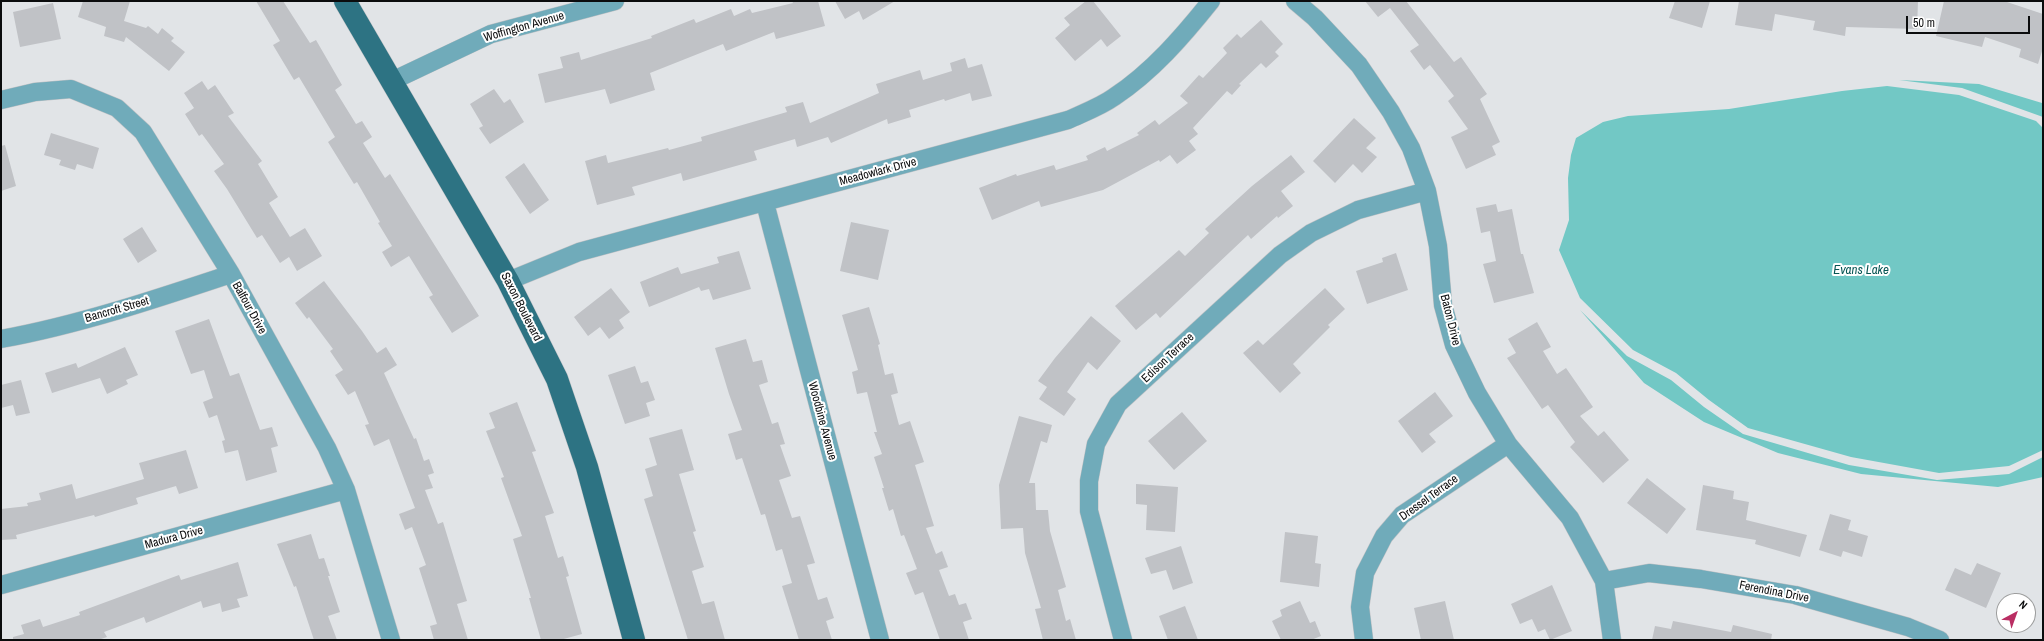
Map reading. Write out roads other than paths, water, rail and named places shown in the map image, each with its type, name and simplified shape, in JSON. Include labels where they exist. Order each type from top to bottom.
[{"type":"main road","name":"Saxon Boulevard","points":[[345,1],[508,281],[557,379],[587,467],[634,640]]},
{"type":"street","name":"Woffington Avenue","points":[[392,82],[491,34],[615,1]]},
{"type":"street","name":"Meadowlark Drive","points":[[508,281],[579,252],[1068,120],[1114,97],[1152,66],[1189,28],[1211,1]]},
{"type":"street","name":"Baton Drive","points":[[1295,1],[1315,18],[1359,65],[1392,112],[1411,148],[1428,191],[1438,246],[1443,305],[1454,345],[1477,393],[1508,444],[1570,518],[1604,581],[1612,640]]},
{"type":"street","name":"Balfour Drive","points":[[1,100],[35,92],[71,89],[117,108],[144,132],[231,274],[327,448],[346,490],[391,640]]},
{"type":"street","name":"Edison Terrace","points":[[1123,640],[1089,511],[1089,481],[1096,444],[1118,404],[1280,255],[1310,233],[1358,210],[1428,191]]},
{"type":"street","name":"Woodbine Avenue","points":[[765,203],[880,640]]},
{"type":"street","name":"Bancroft Street","points":[[1,339],[28,334],[161,297],[231,274]]},
{"type":"street","name":"Dressel Terrace","points":[[1364,640],[1360,607],[1364,573],[1384,536],[1402,515],[1508,444]]},
{"type":"street","name":"Madura Drive","points":[[1,585],[346,490]]},
{"type":"street","name":"Ferendina Drive","points":[[1604,581],[1649,573],[1701,579],[1794,595],[1908,628],[1940,640]]},
{"type":"water","points":[[1899,80],[1979,84],[2042,103],[2043,117],[1962,88]]},
{"type":"water","name":"Evans Lake","points":[[1887,86],[1959,95],[2036,121],[2043,128],[2043,450],[2009,466],[1939,473],[1851,457],[1748,428],[1709,400],[1676,373],[1633,350],[1580,298],[1559,250],[1569,220],[1568,178],[1571,155],[1576,138],[1603,122],[1628,116],[1729,109],[1842,91]]},
{"type":"water","points":[[1580,310],[1627,356],[1671,380],[1704,407],[1743,434],[1849,465],[1937,480],[2009,474],[2043,457],[2043,477],[1998,487],[1861,474],[1778,453],[1704,422],[1644,383]]}]
